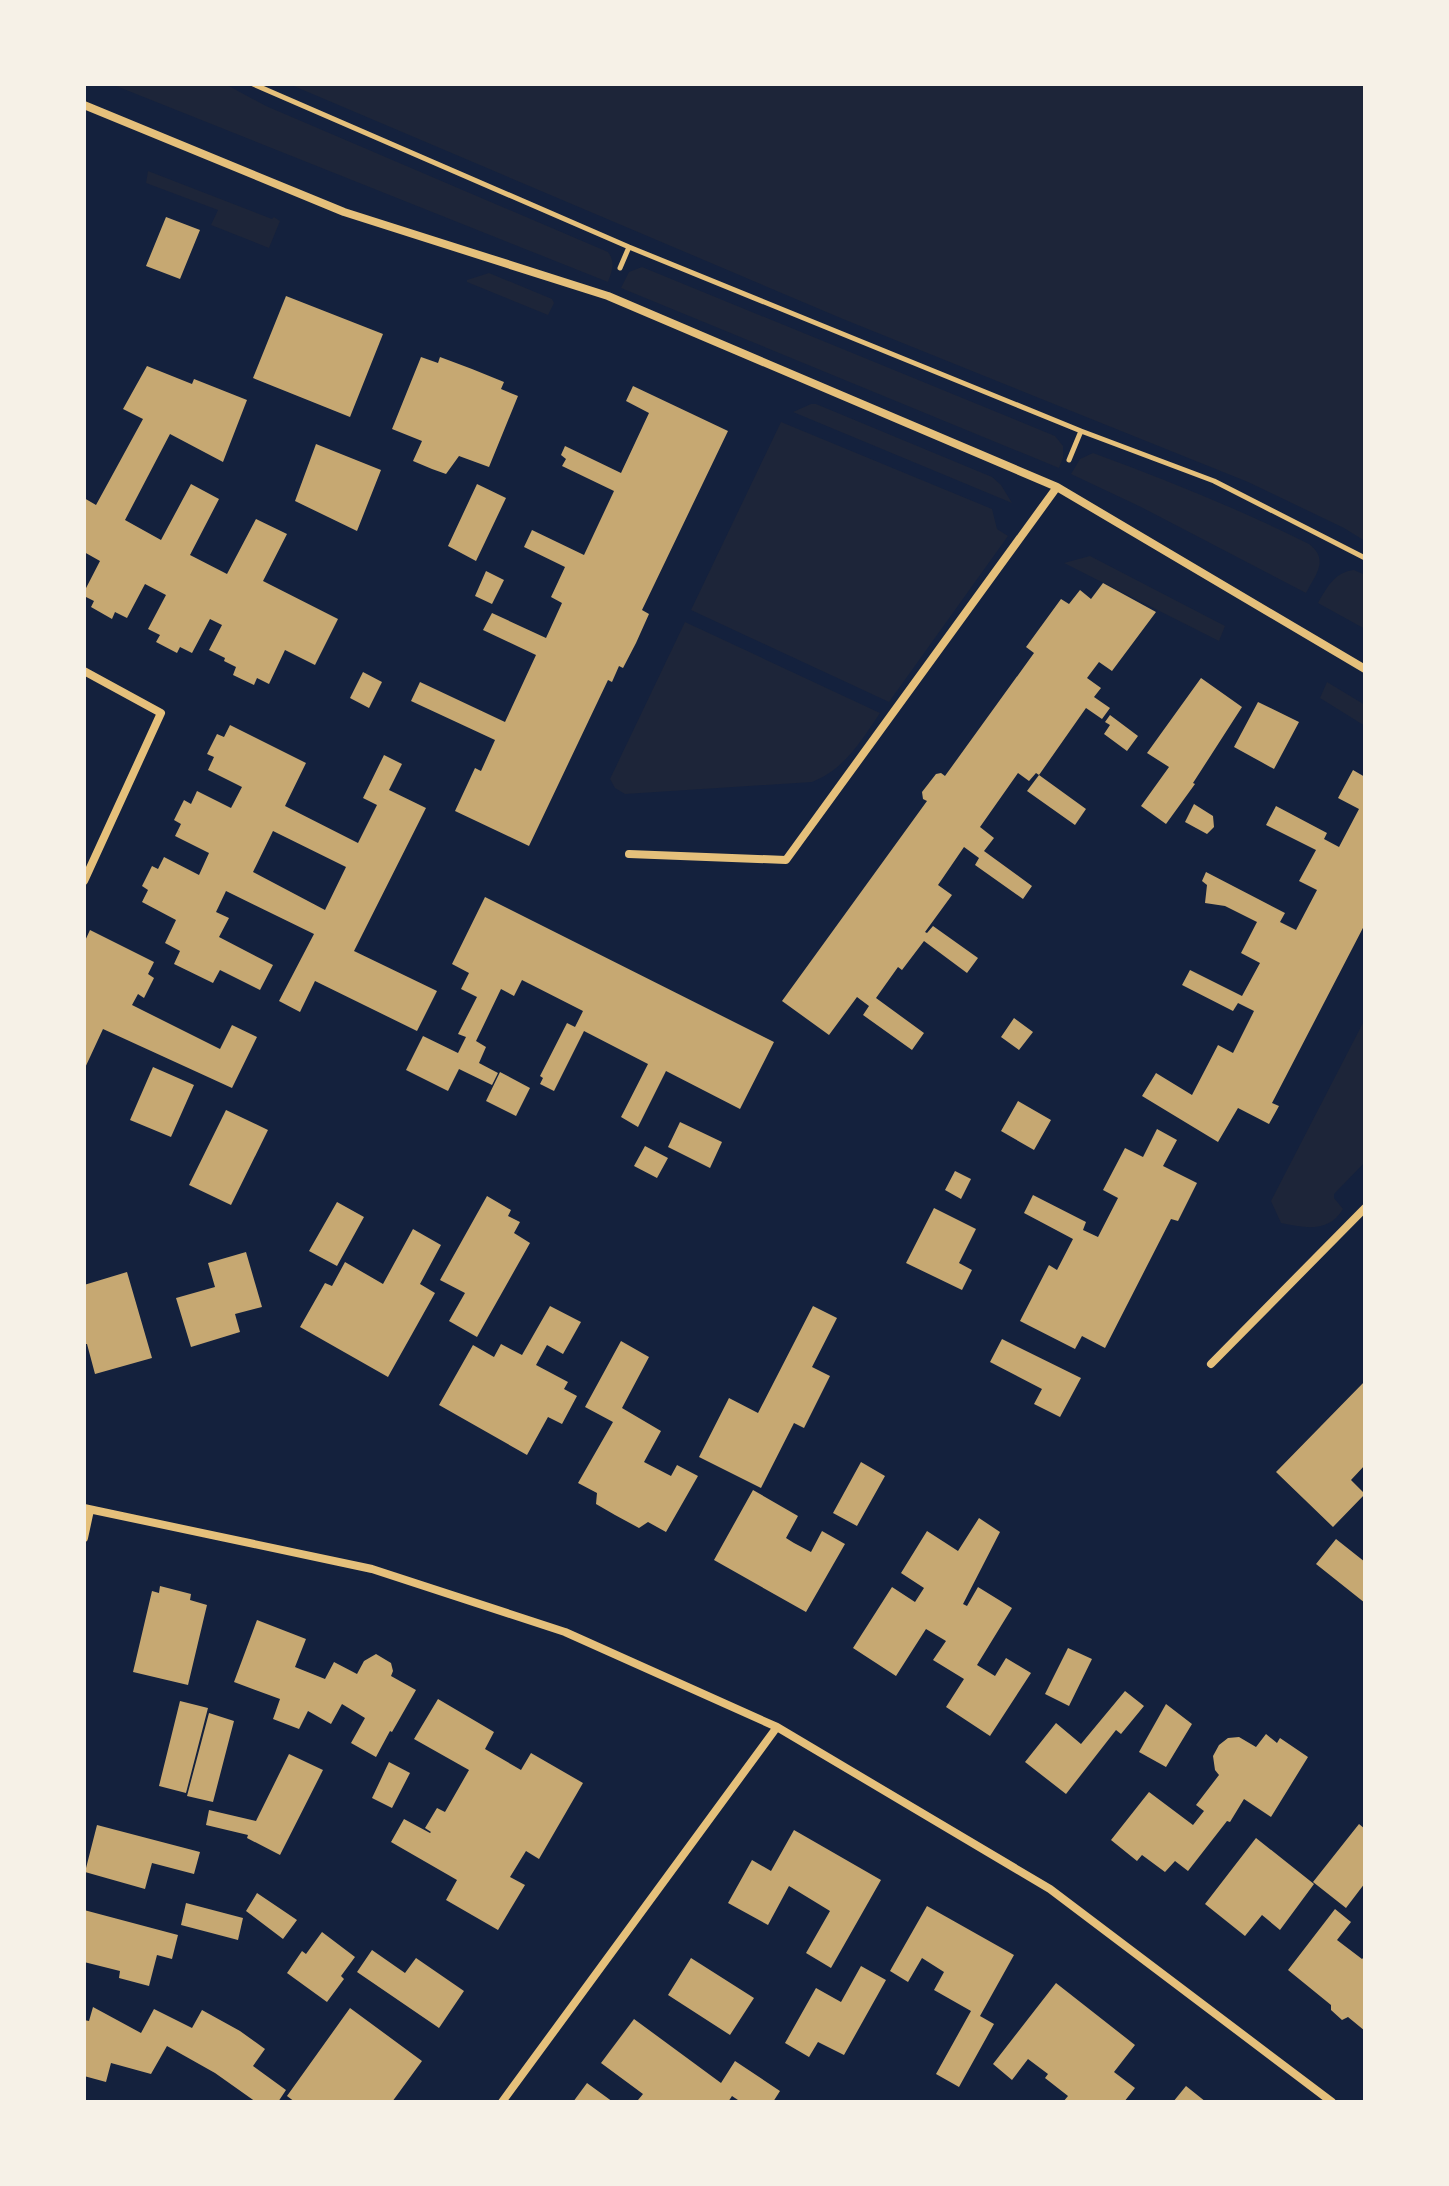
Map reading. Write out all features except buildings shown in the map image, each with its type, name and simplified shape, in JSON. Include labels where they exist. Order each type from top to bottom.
[{"type":"street","points":[[84,105],[344,212],[608,296],[1057,487],[1365,669]]},
{"type":"street","points":[[629,854],[786,860],[1057,487]]},
{"type":"street","points":[[84,671],[161,713],[84,881]]},
{"type":"street","points":[[1211,1364],[1365,1208]]},
{"type":"street","points":[[84,1538],[87,1509],[372,1569],[565,1632],[777,1727],[1050,1889],[1332,2102]]},
{"type":"street","points":[[502,2102],[777,1727]]},
{"type":"path","points":[[253,84],[629,247],[1066,425],[1214,481],[1365,558]]},
{"type":"shaded area","points":[[111,84],[225,84],[266,106],[608,252],[613,263],[608,282]]},
{"type":"shaded area","points":[[289,84],[1365,84],[1365,541],[1248,482],[843,319]]},
{"type":"shaded area","points":[[148,171],[272,219],[274,217],[280,221],[269,248],[211,225],[218,210],[146,183]]},
{"type":"shaded area","points":[[642,267],[1055,436],[1063,446],[1059,468],[621,288],[629,272]]},
{"type":"shaded area","points":[[489,273],[552,299],[554,303],[548,315],[467,282]]},
{"type":"shaded area","points":[[811,404],[992,477],[1012,503],[793,412]]},
{"type":"shaded area","points":[[781,422],[992,509],[997,529],[1008,536],[889,702],[691,610]]},
{"type":"shaded area","points":[[1093,453],[1202,496],[1309,544],[1320,562],[1306,593],[1071,474],[1080,459]]},
{"type":"shaded area","points":[[1090,556],[1225,626],[1219,641],[1064,563]]},
{"type":"shaded area","points":[[1354,570],[1365,575],[1365,629],[1318,603],[1337,577]]},
{"type":"shaded area","points":[[685,622],[880,713],[843,762],[812,782],[625,794],[615,788],[610,779]]},
{"type":"shaded area","points":[[1327,682],[1365,705],[1365,726],[1320,698]]},
{"type":"shaded area","points":[[1365,1019],[1365,1162],[1334,1194],[1343,1209],[1331,1222],[1316,1227],[1281,1223],[1271,1201]]}]
